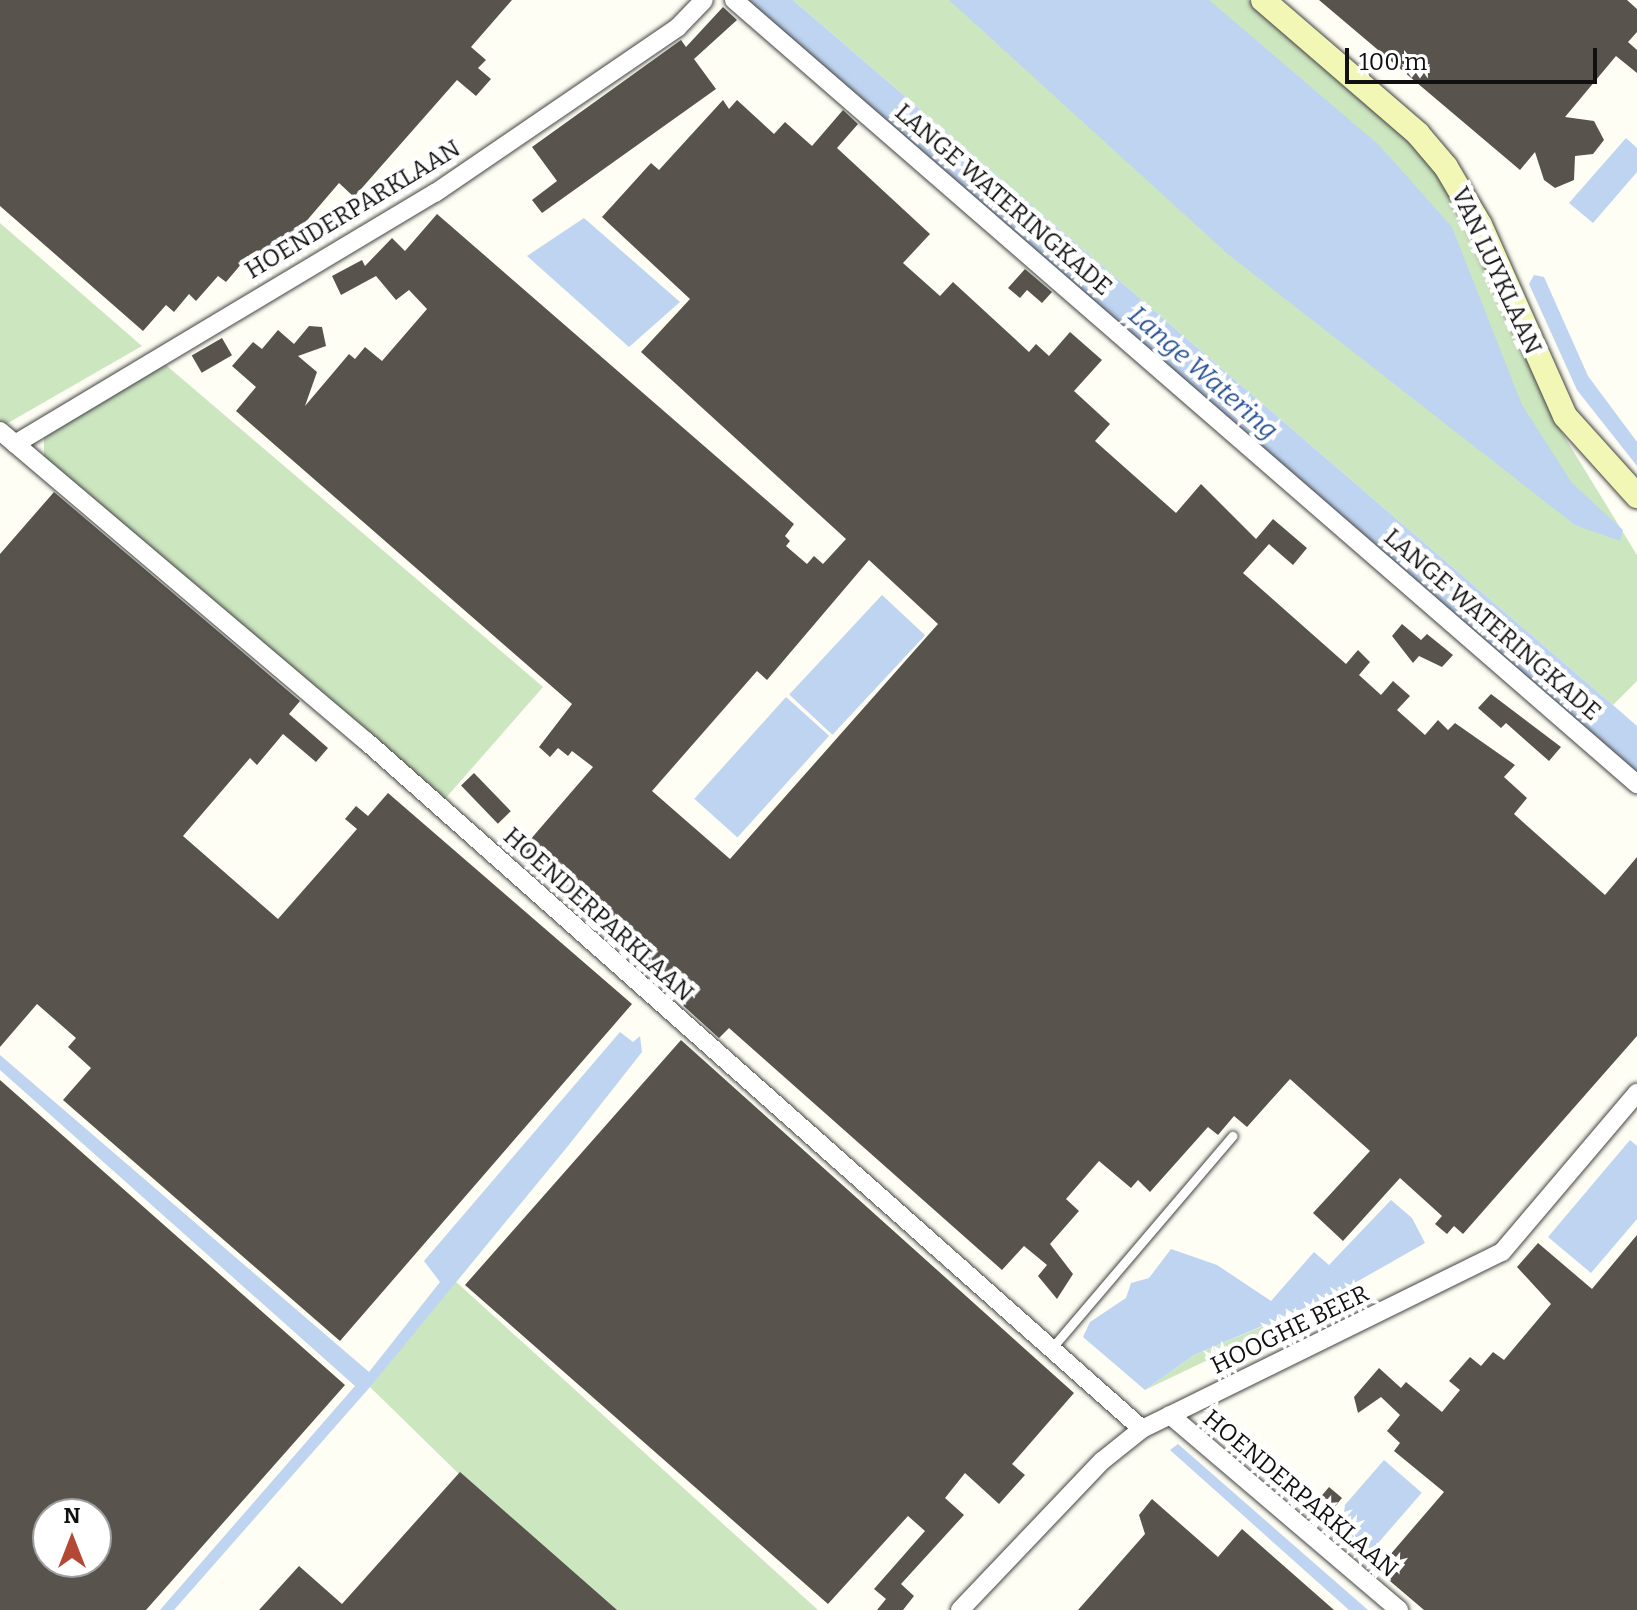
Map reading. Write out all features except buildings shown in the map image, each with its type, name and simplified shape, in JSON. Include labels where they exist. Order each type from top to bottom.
[{"type":"street","name":"HOENDERPARKLAAN","points":[[15,444],[435,193],[678,27],[704,0]]},
{"type":"street","name":"LANGE WATERINGKADE","points":[[734,0],[1637,784]]},
{"type":"street","name":"VAN LUYKLAAN","points":[[1263,0],[1418,134],[1446,167],[1480,225],[1565,416],[1637,496]]},
{"type":"street","name":"HOENDERPARKLAAN","points":[[0,431],[366,741],[1142,1429]]},
{"type":"street","name":"HOOGHE BEER","points":[[960,1610],[1102,1461],[1142,1429],[1502,1252],[1637,1093]]},
{"type":"street","name":"HOENDERPARKLAAN","points":[[1170,1415],[1399,1610]]},
{"type":"lane","points":[[1051,1349],[1232,1136]]},
{"type":"green space","points":[[793,0],[1248,0],[1392,123],[1429,162],[1465,217],[1556,423],[1637,555],[1637,681],[1613,705]]},
{"type":"green space","points":[[0,223],[142,346],[1,427],[0,426]]},
{"type":"green space","points":[[160,360],[543,687],[444,800],[44,457],[44,434]]},
{"type":"green space","points":[[454,1280],[818,1610],[613,1610],[461,1476],[370,1387]]},
{"type":"green space","points":[[1268,1324],[1279,1326],[1145,1390],[1194,1355]]},
{"type":"water","name":"Lange Watering","points":[[744,0],[793,0],[1613,705],[1637,726],[1637,772]]},
{"type":"water","points":[[949,0],[1209,0],[1379,145],[1452,227],[1522,405],[1572,483],[1623,530],[1620,541],[1575,525],[1229,255]]},
{"type":"water","points":[[1626,138],[1637,148],[1637,172],[1593,223],[1569,203]]},
{"type":"water","points":[[584,218],[680,302],[629,347],[527,256]]},
{"type":"water","points":[[1534,275],[1544,277],[1588,376],[1637,442],[1637,466],[1577,390],[1529,284]]},
{"type":"water","points":[[882,595],[925,635],[832,735],[789,694]]},
{"type":"water","points":[[786,697],[829,736],[737,838],[694,799]]},
{"type":"water","points":[[620,1032],[633,1042],[640,1036],[642,1052],[568,1146],[370,1387],[174,1610],[160,1610],[355,1386],[0,1070],[0,1055],[369,1372],[440,1282],[424,1261]]},
{"type":"water","points":[[1630,1140],[1637,1146],[1637,1219],[1591,1273],[1548,1237]]},
{"type":"water","points":[[1391,1200],[1412,1218],[1425,1243],[1279,1326],[1267,1324],[1194,1355],[1145,1390],[1083,1337],[1090,1322],[1126,1298],[1131,1283],[1149,1278],[1171,1249],[1217,1265],[1271,1301],[1314,1252],[1329,1265]]},
{"type":"water","points":[[1178,1444],[1368,1610],[1349,1610],[1170,1450]]},
{"type":"water","points":[[1384,1460],[1422,1493],[1368,1555],[1330,1522]]}]
